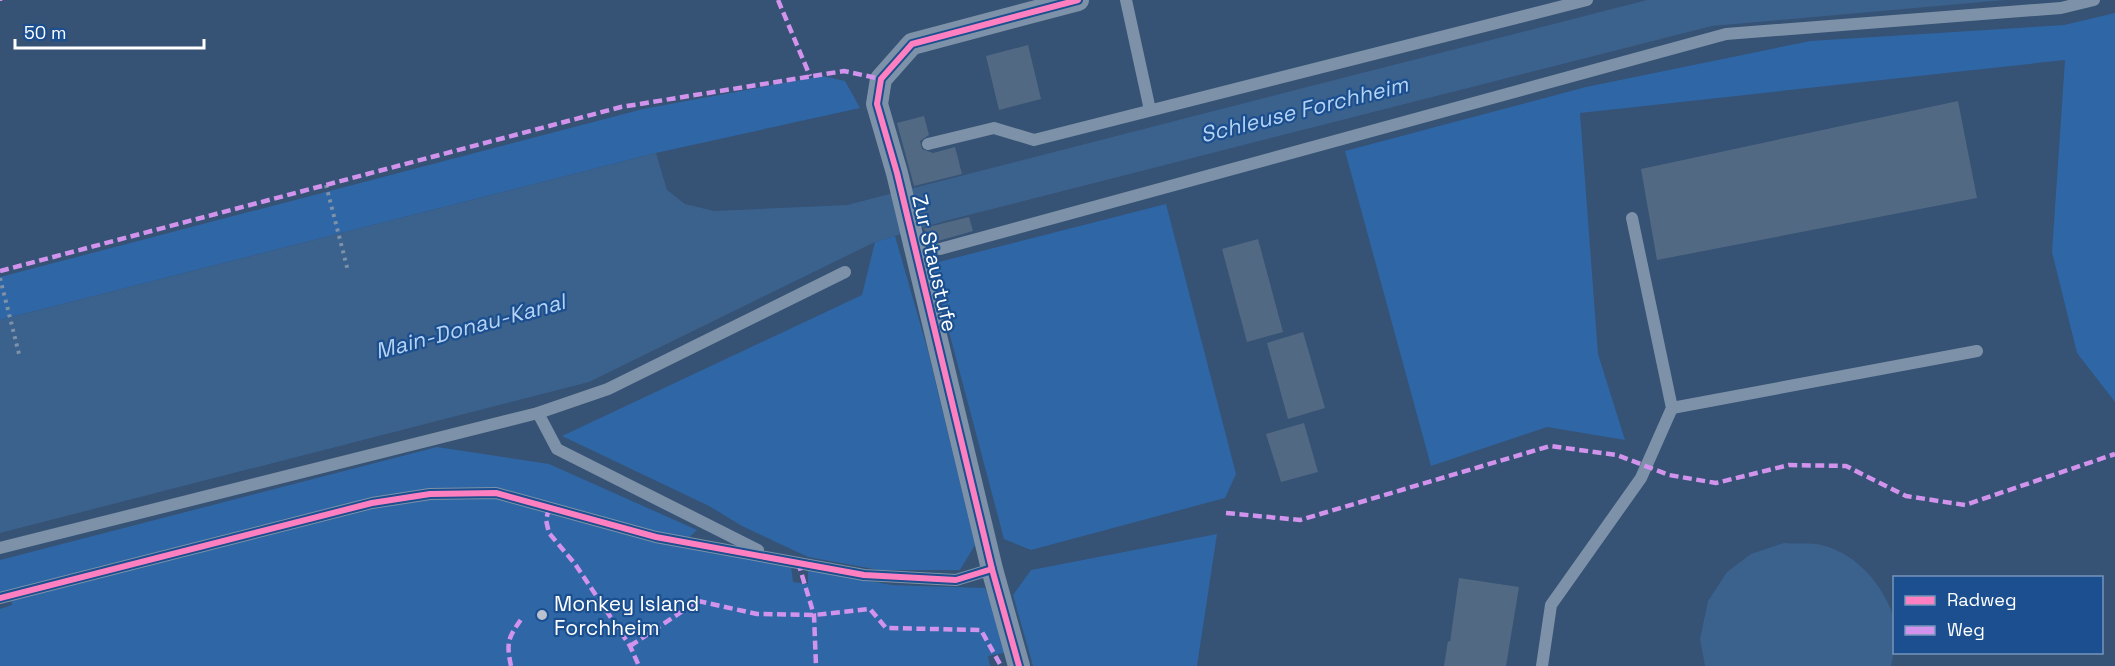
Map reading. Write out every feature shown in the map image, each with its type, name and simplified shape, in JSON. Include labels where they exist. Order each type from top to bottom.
[{"type":"street","name":"Zur Staustufe","points":[[1019,666],[992,569],[897,173],[877,104],[881,80],[912,44],[1078,0]]},
{"type":"lane","points":[[1126,0],[1150,110]]},
{"type":"lane","points":[[928,144],[994,128],[1034,140],[1587,0]]},
{"type":"lane","points":[[940,249],[1726,34],[2061,8],[2094,0]]},
{"type":"lane","points":[[1542,666],[1551,605],[1641,478],[1672,408],[1632,218]]},
{"type":"lane","points":[[0,548],[538,413],[608,389],[845,272]]},
{"type":"lane","points":[[1672,408],[1977,351]]},
{"type":"lane","points":[[538,413],[557,449],[770,557]]},
{"type":"lane","points":[[0,598],[372,503],[430,494],[496,493],[656,537],[875,575],[956,580],[992,569]]},
{"type":"path","points":[[326,185],[348,271]]},
{"type":"path","points":[[0,278],[19,354]]},
{"type":"shaded area","points":[[2115,13],[2115,402],[2077,353],[2052,252],[2065,60],[1580,113],[1598,354],[1625,440],[1547,427],[1431,466],[1345,151],[1586,87],[1810,41],[2064,25]]},
{"type":"shaded area","points":[[822,76],[845,81],[860,108],[656,153],[0,320],[0,277],[643,109]]},
{"type":"shaded area","points":[[1166,204],[1236,474],[1225,498],[1031,550],[1004,539],[931,264]]},
{"type":"shaded area","points":[[895,236],[928,351],[975,545],[960,570],[879,570],[808,557],[742,526],[709,506],[562,436],[862,295],[875,242]]},
{"type":"shaded area","points":[[437,447],[549,464],[697,530],[683,543],[791,566],[793,582],[808,584],[808,570],[892,585],[985,588],[1008,652],[988,656],[990,666],[0,666],[0,609],[12,605],[10,591],[0,593],[0,560]]},
{"type":"shaded area","points":[[1217,534],[1197,666],[1033,666],[1013,595],[1031,570]]},
{"type":"water","points":[[1647,0],[2005,0],[1712,26],[945,221],[875,242],[589,382],[0,533],[0,320],[656,153],[667,190],[685,204],[714,211],[847,205]]},
{"type":"water","points":[[1784,543],[1817,544],[1841,552],[1852,559],[1879,587],[1891,610],[1894,654],[1891,666],[1705,666],[1700,639],[1708,601],[1727,572],[1751,554]]},
{"type":"building","points":[[1028,45],[1041,99],[999,110],[986,56]]},
{"type":"building","points":[[1958,101],[1977,198],[1657,260],[1641,169]]},
{"type":"building","points":[[924,116],[929,135],[920,141],[922,149],[933,153],[955,147],[962,174],[914,186],[897,123]]},
{"type":"building","points":[[969,217],[973,231],[938,241],[929,246],[924,228]]},
{"type":"building","points":[[1258,239],[1283,332],[1247,342],[1222,249]]},
{"type":"building","points":[[1303,332],[1325,408],[1288,419],[1267,343]]},
{"type":"building","points":[[1304,423],[1318,472],[1281,482],[1266,434]]},
{"type":"building","points":[[1459,578],[1519,587],[1506,666],[1444,666],[1448,641],[1450,642]]},
{"type":"marked path","points":[[778,0],[810,76]]},
{"type":"marked path","points":[[0,271],[621,107],[844,71],[881,79]]},
{"type":"marked path","points":[[1226,513],[1300,520],[1550,446],[1617,455],[1669,475],[1716,483],[1789,465],[1846,466],[1906,496],[1965,505],[2115,454]]},
{"type":"marked path","points":[[549,508],[546,520],[549,533],[575,564],[630,646],[639,666]]},
{"type":"marked path","points":[[798,562],[814,615],[816,666]]},
{"type":"marked path","points":[[630,646],[698,601],[757,614],[814,615],[870,609],[886,628],[981,630],[1001,666]]},
{"type":"marked path","points":[[511,666],[509,640],[522,618]]},
{"type":"cycle path","points":[[1019,666],[992,569],[897,173],[877,104],[881,79],[912,44],[1078,0]]},
{"type":"cycle path","points":[[0,598],[372,503],[430,494],[496,493],[656,537],[864,575],[956,580],[992,569]]},
{"type":"place","name":"Monkey Island Forchheim","points":[[542,615]]},
{"type":"water label","name":"Schleuse Forchheim","points":[[1304,109]]},
{"type":"water label","name":"Main-Donau-Kanal","points":[[470,326]]}]
